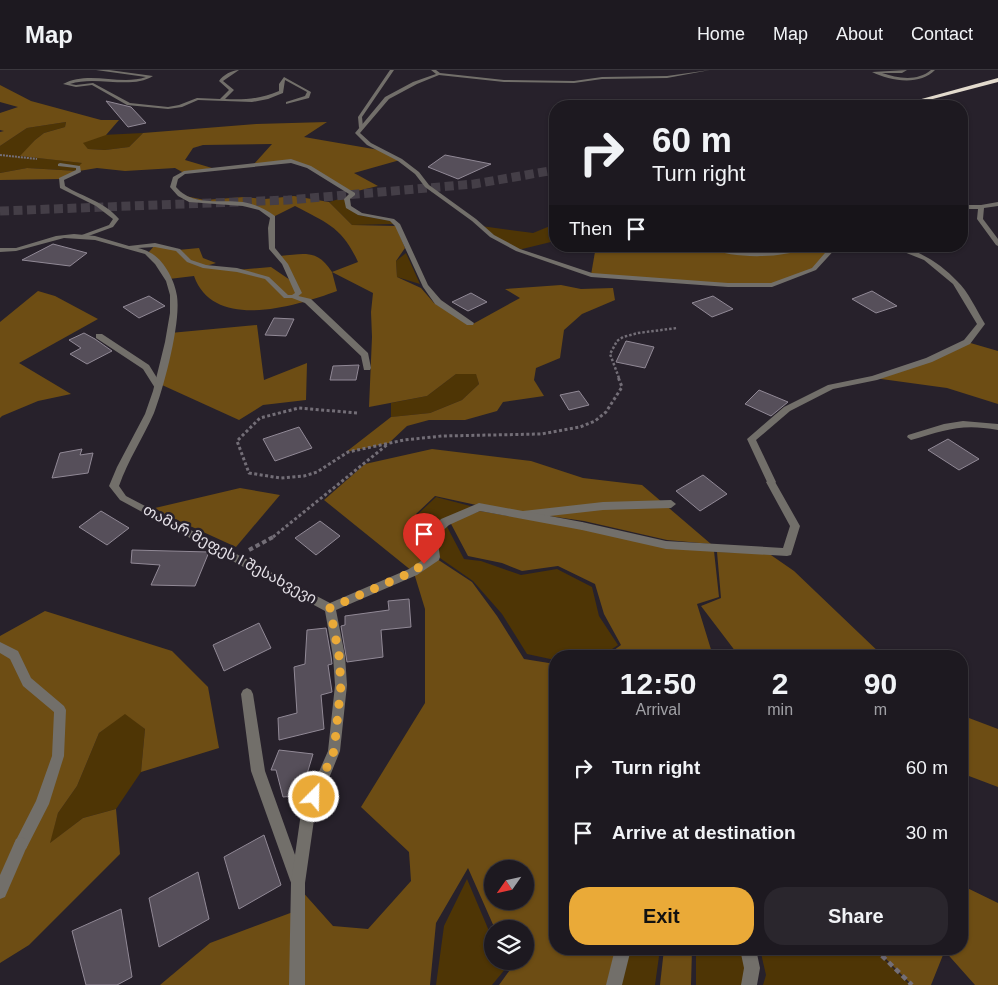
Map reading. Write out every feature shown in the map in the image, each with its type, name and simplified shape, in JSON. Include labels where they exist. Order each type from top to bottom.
[{"type":"highway","points":[[927,100],[998,80]]},
{"type":"street","points":[[98,70],[151,76],[146,80],[138,81],[92,78],[71,81],[65,84],[76,86],[93,84],[129,104],[168,108],[180,106],[197,99],[245,101],[274,95],[281,92],[281,84],[284,78],[310,92],[307,97],[288,103]]},
{"type":"street","points":[[221,100],[232,90],[221,81],[237,70]]},
{"type":"street","points":[[361,127],[360,117],[392,70]]},
{"type":"street","points":[[432,70],[440,74],[504,82],[574,82],[602,78],[667,78],[708,70]]},
{"type":"street","points":[[905,70],[902,72],[874,72],[918,79],[926,77],[933,70]]},
{"type":"street","points":[[440,74],[415,83],[387,98],[357,132],[369,144],[400,160],[418,173],[427,186],[474,220],[492,236],[518,250],[591,275],[728,285],[772,285],[814,269],[830,252]]},
{"type":"street","points":[[294,297],[299,293],[294,282],[280,256],[272,249],[270,228],[272,217],[261,209],[243,204],[191,201],[180,195],[173,187],[175,178],[184,173],[290,161],[309,167],[353,194],[347,199],[348,207],[360,214],[392,220],[398,225],[425,286],[438,302],[470,323]]},
{"type":"street","points":[[0,250],[24,249],[47,240],[65,236],[81,236],[110,226],[116,219],[109,210],[75,196],[62,187],[61,180],[79,171],[78,167],[60,165]]},
{"type":"street","points":[[968,208],[998,204]]},
{"type":"street","points":[[981,207],[980,219],[998,244]]},
{"type":"street","name":"თამარ მეფეს I შესახვევი","points":[[81,236],[128,248],[147,254],[155,259],[169,280],[174,301],[158,386],[150,412],[119,471],[114,486],[123,498],[330,608],[339,656],[341,685],[334,751],[308,813],[298,883],[297,985]]},
{"type":"street","points":[[128,248],[139,245],[155,245],[178,250],[189,261],[205,267],[237,270],[267,278],[286,297],[294,297],[308,302],[365,356],[367,368]]},
{"type":"street","points":[[736,252],[775,255],[786,252]]},
{"type":"street","points":[[330,608],[412,572],[435,557],[432,535],[445,522],[479,507],[582,526],[666,545],[787,552],[795,526],[771,482],[751,439],[787,410],[830,387],[874,378],[929,360],[967,342],[981,324],[956,283],[926,259],[908,252]]},
{"type":"street","points":[[99,336],[146,367],[158,386]]},
{"type":"street","points":[[911,437],[958,422],[998,427]]},
{"type":"street","points":[[522,515],[603,506],[671,504]]},
{"type":"street","points":[[0,647],[14,655],[27,682],[60,710],[58,756],[42,804],[0,892]]},
{"type":"street","points":[[247,694],[258,771],[298,883]]},
{"type":"street","points":[[614,985],[622,955]]},
{"type":"street","points":[[749,955],[752,968],[750,985]]},
{"type":"path","points":[[0,155],[36,159]]},
{"type":"path","points":[[357,414],[298,408],[260,418],[238,441],[249,473],[284,479],[312,474],[346,452],[389,443],[422,438],[551,432],[582,426],[601,418],[615,403],[619,395],[622,387],[610,354],[618,340],[637,332],[677,328]]},
{"type":"path","points":[[231,555],[260,546],[302,516],[363,462],[389,443]]},
{"type":"path","points":[[882,955],[912,985]]},
{"type":"shaded area","points":[[0,85],[31,101],[101,120],[119,120],[106,135],[83,143],[88,149],[105,150],[129,147],[143,133],[256,124],[327,122],[304,137],[379,150],[400,160],[354,173],[378,186],[353,192],[309,167],[291,161],[254,164],[272,144],[203,145],[193,148],[185,160],[212,168],[184,173],[175,168],[125,171],[97,168],[79,171],[61,179],[0,180],[0,173],[27,168],[78,171],[78,167],[82,163],[20,156],[44,133],[65,127],[66,122],[27,128],[0,146],[0,132],[4,131],[0,130],[0,113],[18,107],[0,102]]},
{"type":"shaded area","points":[[66,122],[65,127],[44,133],[21,156],[83,163],[79,171],[27,168],[0,173],[0,146],[27,128]]},
{"type":"shaded area","points":[[143,133],[129,147],[105,150],[88,149],[82,143],[102,135]]},
{"type":"shaded area","points":[[180,195],[205,200],[244,197],[265,199],[294,196],[329,202],[352,225],[396,226],[405,248],[396,261],[397,277],[421,288],[434,303],[471,325],[520,298],[505,289],[561,285],[581,289],[613,288],[615,300],[582,314],[564,330],[560,358],[536,368],[534,380],[544,396],[503,402],[497,411],[465,420],[429,420],[407,426],[389,443],[346,452],[391,417],[430,413],[462,400],[479,384],[476,374],[456,374],[427,396],[369,407],[373,293],[332,272],[358,262],[352,250],[339,233],[325,222],[295,206],[273,217],[249,206],[203,202],[191,200]]},
{"type":"shaded area","points":[[346,197],[345,199],[358,215],[391,221],[394,224],[352,225],[329,202]]},
{"type":"shaded area","points":[[481,226],[533,233],[549,226],[549,242],[518,250],[492,236]]},
{"type":"shaded area","points":[[155,245],[178,250],[199,248],[203,258],[216,263],[206,266],[237,270],[271,267],[293,282],[280,256],[303,254],[316,256],[332,272],[337,291],[279,308],[237,309],[219,304],[204,293],[194,276],[169,279],[148,253]]},
{"type":"shaded area","points":[[595,252],[830,252],[814,269],[772,285],[728,285],[591,275]]},
{"type":"shaded area","points":[[406,253],[420,284],[397,277],[396,261]]},
{"type":"shaded area","points":[[38,291],[55,296],[98,319],[19,363],[71,394],[38,401],[0,418],[0,322]]},
{"type":"shaded area","points":[[257,325],[264,380],[307,363],[306,400],[263,405],[239,420],[162,385],[170,333]]},
{"type":"shaded area","points":[[967,342],[998,351],[998,404],[947,388],[874,378],[929,360]]},
{"type":"shaded area","points":[[476,373],[479,384],[462,400],[430,413],[391,417],[391,403],[427,396],[456,374]]},
{"type":"shaded area","points":[[432,449],[531,461],[583,478],[642,485],[711,544],[667,540],[584,521],[481,506],[435,496],[416,514],[429,535],[433,557],[412,571],[324,500],[365,464]]},
{"type":"shaded area","points":[[240,488],[280,495],[236,547],[166,515],[155,508]]},
{"type":"shaded area","points":[[436,497],[474,507],[444,521],[464,559],[481,561],[521,575],[557,569],[592,587],[599,616],[618,645],[611,650],[549,650],[549,659],[527,654],[502,614],[473,581],[437,556],[434,535],[418,514]]},
{"type":"shaded area","points":[[480,511],[714,551],[719,597],[697,604],[711,650],[614,650],[621,645],[604,614],[595,584],[558,566],[522,571],[502,563],[468,556],[450,522]]},
{"type":"shaded area","points":[[717,552],[768,553],[794,571],[877,650],[734,650],[701,606],[721,598]]},
{"type":"shaded area","points":[[437,559],[472,582],[497,616],[524,659],[549,663],[549,955],[616,955],[608,985],[499,985],[510,970],[534,970],[534,920],[491,920],[487,910],[534,910],[534,860],[484,860],[484,904],[468,868],[436,923],[430,985],[301,985],[300,889],[333,926],[368,929],[411,881],[409,852],[361,807],[425,703],[425,609],[414,573]]},
{"type":"shaded area","points":[[45,611],[172,651],[208,687],[219,748],[141,772],[145,729],[125,714],[99,733],[77,786],[58,813],[50,843],[83,818],[116,809],[120,854],[29,945],[0,963],[0,636]]},
{"type":"shaded area","points":[[125,713],[145,729],[141,772],[116,809],[83,818],[49,844],[58,813],[77,786],[99,733]]},
{"type":"shaded area","points":[[968,718],[998,729],[998,787],[968,776]]},
{"type":"shaded area","points":[[467,879],[484,920],[484,970],[504,970],[492,985],[436,985],[444,926]]},
{"type":"shaded area","points":[[968,888],[998,903],[998,985],[975,985],[948,955],[968,955]]},
{"type":"shaded area","points":[[293,912],[293,985],[160,985],[210,943]]},
{"type":"shaded area","points":[[626,955],[659,955],[655,985],[618,985]]},
{"type":"shaded area","points":[[663,955],[692,955],[691,985],[660,985]]},
{"type":"shaded area","points":[[696,955],[747,955],[750,967],[746,985],[696,985]]},
{"type":"shaded area","points":[[761,955],[880,955],[910,985],[763,985],[766,975]]},
{"type":"shaded area","points":[[882,955],[943,955],[931,985],[912,985]]},
{"type":"building","points":[[106,101],[131,107],[146,123],[128,127]]},
{"type":"building","points":[[445,155],[491,164],[458,179],[428,167]]},
{"type":"building","points":[[53,244],[87,253],[70,266],[22,260]]},
{"type":"building","points":[[872,291],[897,306],[876,313],[852,299]]},
{"type":"building","points":[[471,293],[487,302],[468,311],[452,302]]},
{"type":"building","points":[[149,296],[165,306],[139,318],[123,307]]},
{"type":"building","points":[[713,296],[733,309],[712,317],[692,303]]},
{"type":"building","points":[[274,318],[294,319],[286,336],[265,335]]},
{"type":"building","points":[[84,333],[112,351],[87,364],[70,354],[81,348],[69,340]]},
{"type":"building","points":[[626,341],[654,347],[645,368],[616,362]]},
{"type":"building","points":[[359,365],[356,380],[330,380],[333,366]]},
{"type":"building","points":[[759,390],[788,402],[771,416],[745,404]]},
{"type":"building","points":[[579,391],[589,405],[569,410],[560,395]]},
{"type":"building","points":[[299,427],[312,448],[275,461],[263,439]]},
{"type":"building","points":[[948,439],[979,459],[959,470],[928,450]]},
{"type":"building","points":[[82,449],[80,455],[93,453],[88,473],[52,478],[60,453]]},
{"type":"building","points":[[703,475],[727,494],[700,511],[676,491]]},
{"type":"building","points":[[101,511],[129,528],[107,545],[79,527]]},
{"type":"building","points":[[320,521],[340,536],[316,555],[295,538]]},
{"type":"building","points":[[132,550],[209,552],[195,586],[151,585],[160,565],[131,563]]},
{"type":"building","points":[[409,599],[411,627],[381,630],[383,657],[347,662],[341,626],[345,625],[345,616],[389,610],[388,601]]},
{"type":"building","points":[[259,623],[271,648],[224,671],[213,645]]},
{"type":"building","points":[[326,628],[332,664],[328,665],[332,692],[321,695],[324,729],[279,740],[278,718],[297,713],[294,667],[305,664],[307,630]]},
{"type":"building","points":[[279,750],[313,754],[307,774],[294,796],[283,797],[276,770],[271,770]]},
{"type":"building","points":[[264,835],[281,885],[239,909],[224,857]]},
{"type":"building","points":[[198,872],[209,919],[159,947],[149,898]]},
{"type":"building","points":[[121,909],[132,977],[117,985],[86,985],[72,931]]},
{"type":"tunnel","points":[[0,211],[288,200],[474,184],[549,171]]},
{"type":"route","points":[[314,797],[334,751],[341,685],[339,656],[330,608],[412,572],[424,564]]}]
